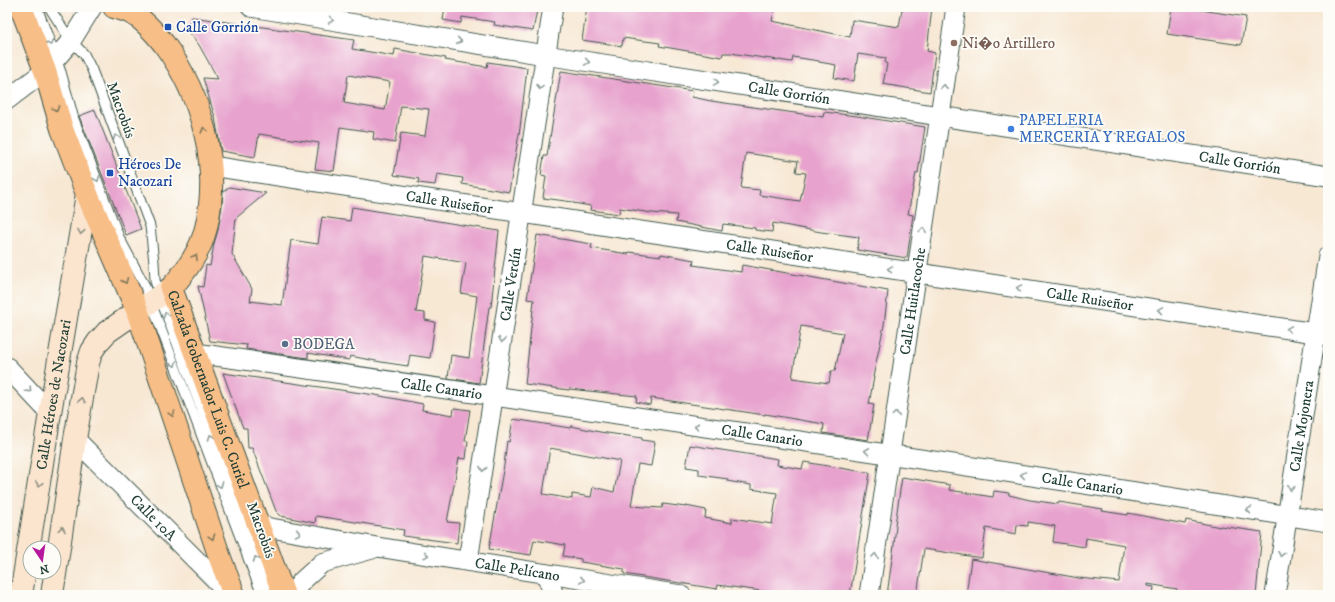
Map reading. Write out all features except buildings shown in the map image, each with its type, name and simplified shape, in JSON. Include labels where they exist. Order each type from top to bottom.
[{"type":"main road","name":"Calzada Gobernador Luis C. Curiel","points":[[21,7],[51,65],[62,129],[87,194],[154,299],[195,353],[260,526],[284,595]]},
{"type":"main road","name":"Calzada Gobernador Luis C. Curiel","points":[[126,9],[155,32],[174,58],[189,85],[200,114],[208,142],[211,166],[210,205],[206,229],[197,253],[186,271],[154,299]]},
{"type":"main road","name":"Calle Héroes de Nacozari","points":[[21,595],[87,194]]},
{"type":"main road","name":"Calzada Gobernador Luis C. Curiel","points":[[154,299],[220,558],[234,595]]},
{"type":"main road","name":"Calle Héroes de Nacozari","points":[[52,595],[88,363],[92,351],[98,342],[108,332],[154,299]]},
{"type":"street","points":[[7,100],[51,65],[71,41],[92,7]]},
{"type":"street","name":"Calle Gorrión","points":[[251,7],[545,55],[1328,176]]},
{"type":"street","name":"Calle Verdín","points":[[468,561],[552,7]]},
{"type":"street","name":"Calle Huitlacoche","points":[[869,595],[956,7]]},
{"type":"street","name":"Calle Ruiseñor","points":[[211,166],[1322,334]]},
{"type":"street","name":"Calle Mojonera","points":[[1275,595],[1287,516],[1322,334],[1328,256]]},
{"type":"street","name":"Calle Canario","points":[[195,353],[494,395],[890,454],[1328,522]]},
{"type":"street","points":[[7,367],[50,412]]},
{"type":"street","name":"Calle 10A","points":[[76,439],[231,595]]},
{"type":"street","name":"Calle Pelícano","points":[[260,526],[377,547],[681,595]]},
{"type":"street","name":"Calle Pelícano","points":[[291,595],[302,581],[322,563],[377,547]]},
{"type":"street","points":[[546,574],[554,595]]},
{"type":"lane","name":"Macrobús","points":[[37,7],[51,65],[61,72],[74,119],[117,230],[144,284],[154,299],[270,595]]},
{"type":"lane","name":"Macrobús","points":[[49,7],[71,41],[84,54],[92,70],[150,226],[155,280],[154,299],[262,595]]},
{"type":"place","name":"Calle Gorrión","points":[[168,27]]},
{"type":"place","name":"Ni�o Artillero","points":[[954,43]]},
{"type":"place","name":"PAPELERIA MERCERIA Y REGALOS","points":[[1011,129]]},
{"type":"place","name":"Héroes De Nacozari","points":[[110,173]]},
{"type":"place","name":"BODEGA","points":[[285,344]]}]
